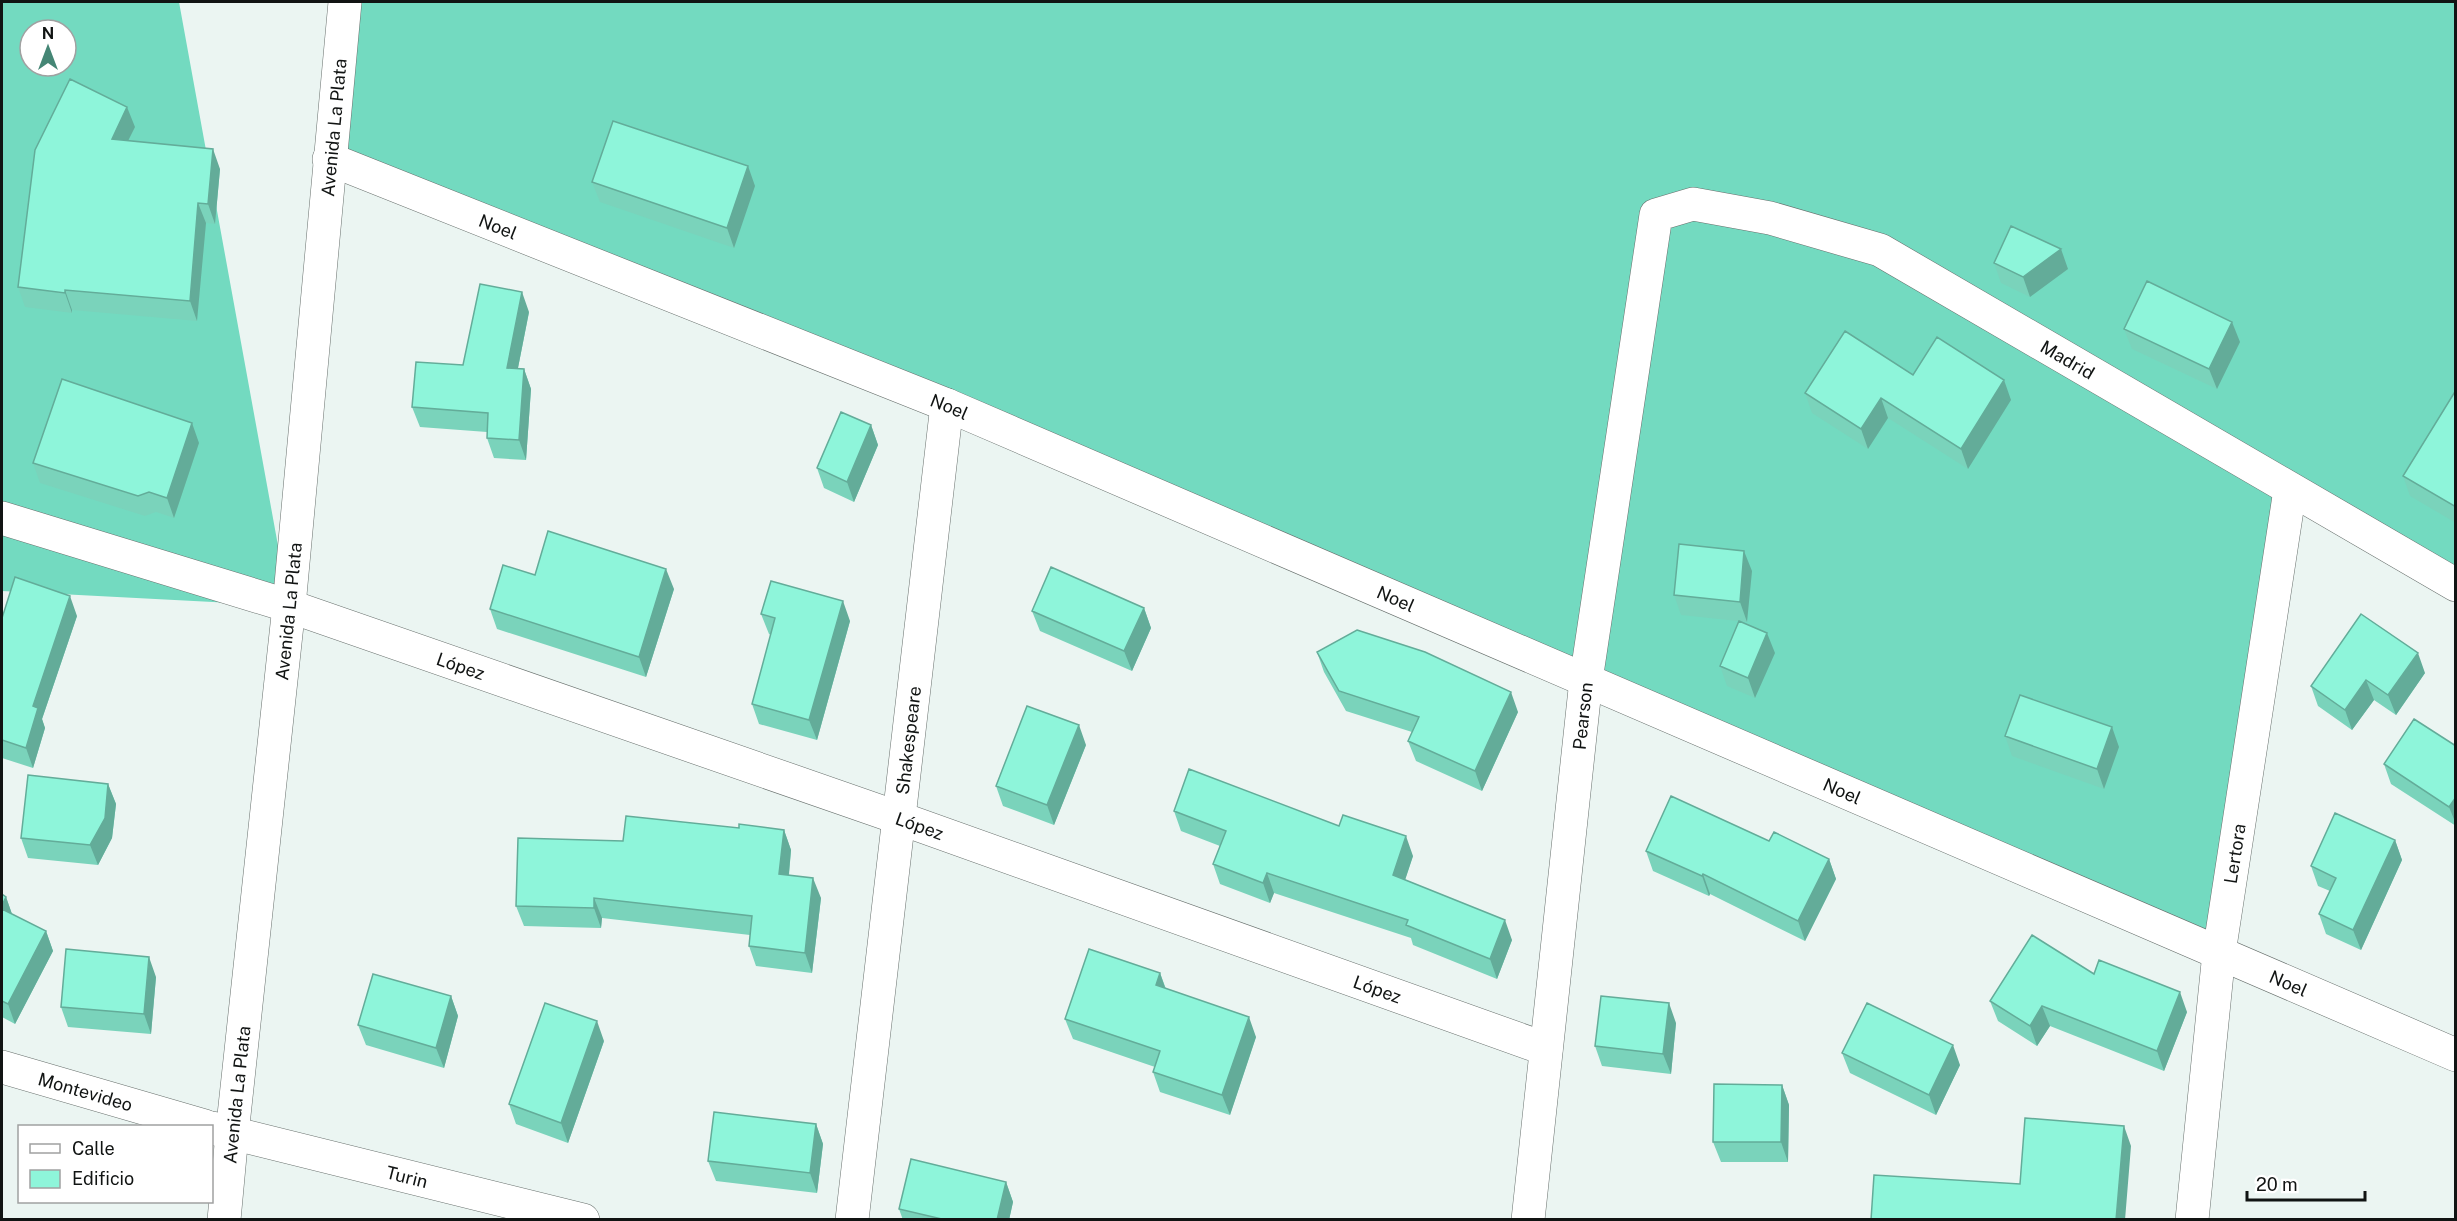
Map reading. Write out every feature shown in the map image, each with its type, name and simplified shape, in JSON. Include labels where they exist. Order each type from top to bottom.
[{"type":"street","name":"Avenida La Plata","points":[[224,1220],[216,1130],[290,606],[345,2]]},
{"type":"street","name":"Noel","points":[[329,159],[947,405],[2456,1055]]},
{"type":"street","name":"Madrid","points":[[1656,215],[1693,204],[1770,218],[1880,250],[2456,585]]},
{"type":"street","name":"Pearson","points":[[1528,1220],[1586,680],[1656,215]]},
{"type":"street","name":"Shakespeare","points":[[852,1220],[947,405]]},
{"type":"street","name":"Lertora","points":[[2192,1220],[2219,953],[2290,490]]},
{"type":"street","name":"López","points":[[2,518],[290,606],[899,818],[1546,1049]]},
{"type":"street","name":"Montevideo","points":[[2,1067],[199,1125]]},
{"type":"street","name":"Turin","points":[[216,1130],[583,1220]]},
{"type":"green space","points":[[2,2],[179,2],[289,606],[2,591]]},
{"type":"green space","points":[[348,2],[2455,2],[2455,585],[2290,491],[2219,953],[329,159]]},
{"type":"building","points":[[70,79],[127,107],[112,139],[213,149],[208,204],[198,203],[190,301],[65,290],[65,293],[18,287],[35,150]]},
{"type":"building","points":[[613,121],[748,166],[727,228],[592,182]]},
{"type":"building","points":[[2011,226],[2061,249],[2023,277],[1994,263]]},
{"type":"building","points":[[2147,281],[2232,322],[2209,369],[2124,329]]},
{"type":"building","points":[[480,284],[522,292],[507,368],[524,369],[519,440],[487,438],[488,413],[412,407],[416,362],[463,365]]},
{"type":"building","points":[[1845,331],[1913,375],[1937,337],[2004,380],[1961,449],[1881,398],[1861,429],[1805,393]]},
{"type":"building","points":[[62,379],[192,423],[167,498],[149,492],[138,496],[33,463]]},
{"type":"building","points":[[2456,390],[2456,507],[2403,476]]},
{"type":"building","points":[[841,412],[871,425],[847,482],[817,468]]},
{"type":"building","points":[[548,531],[666,569],[639,657],[490,609],[503,565],[535,575]]},
{"type":"building","points":[[1679,544],[1744,551],[1740,602],[1674,595]]},
{"type":"building","points":[[1051,567],[1144,608],[1124,651],[1032,611]]},
{"type":"building","points":[[15,577],[70,596],[33,706],[38,708],[26,748],[2,740],[2,618]]},
{"type":"building","points":[[771,581],[843,601],[809,720],[752,704],[775,618],[761,614]]},
{"type":"building","points":[[2361,614],[2418,653],[2388,695],[2366,680],[2345,710],[2311,686]]},
{"type":"building","points":[[1739,621],[1767,633],[1748,678],[1720,666]]},
{"type":"building","points":[[1357,630],[1425,652],[1511,692],[1475,771],[1408,741],[1419,717],[1339,691],[1317,652]]},
{"type":"building","points":[[2020,695],[2112,727],[2097,769],[2005,736]]},
{"type":"building","points":[[1027,706],[1079,725],[1047,805],[996,786]]},
{"type":"building","points":[[2414,719],[2456,746],[2456,797],[2449,807],[2384,764]]},
{"type":"building","points":[[1189,769],[1339,826],[1343,815],[1406,836],[1393,875],[1505,920],[1490,959],[1406,925],[1408,920],[1267,873],[1263,883],[1213,864],[1226,831],[1174,811]]},
{"type":"building","points":[[28,775],[108,784],[105,818],[90,845],[21,838]]},
{"type":"building","points":[[1671,796],[1769,841],[1774,832],[1829,859],[1798,921],[1703,874],[1702,876],[1646,851]]},
{"type":"building","points":[[2335,813],[2395,840],[2353,930],[2319,914],[2336,878],[2311,866]]},
{"type":"building","points":[[626,816],[739,828],[739,824],[784,830],[779,874],[813,878],[805,953],[749,946],[752,916],[594,898],[594,908],[516,906],[518,838],[623,841]]},
{"type":"building","points":[[2,909],[46,931],[8,1004],[2,1001]]},
{"type":"building","points":[[2032,935],[2094,974],[2099,960],[2180,992],[2157,1051],[2042,1006],[2030,1026],[1990,1001]]},
{"type":"building","points":[[66,949],[149,957],[144,1014],[61,1007]]},
{"type":"building","points":[[1089,949],[1160,973],[1156,985],[1249,1017],[1222,1095],[1153,1072],[1160,1051],[1065,1019]]},
{"type":"building","points":[[373,974],[451,996],[436,1048],[358,1025]]},
{"type":"building","points":[[1601,996],[1669,1003],[1663,1054],[1595,1046]]},
{"type":"building","points":[[545,1003],[597,1021],[561,1123],[509,1104]]},
{"type":"building","points":[[1867,1003],[1953,1045],[1929,1095],[1842,1053]]},
{"type":"building","points":[[1714,1084],[1782,1085],[1781,1142],[1713,1142]]},
{"type":"building","points":[[714,1112],[816,1124],[810,1173],[708,1161]]},
{"type":"building","points":[[2025,1118],[2124,1126],[2116,1220],[1871,1220],[1874,1175],[2020,1184]]},
{"type":"building","points":[[911,1159],[1006,1182],[997,1220],[946,1220],[899,1209]]}]
